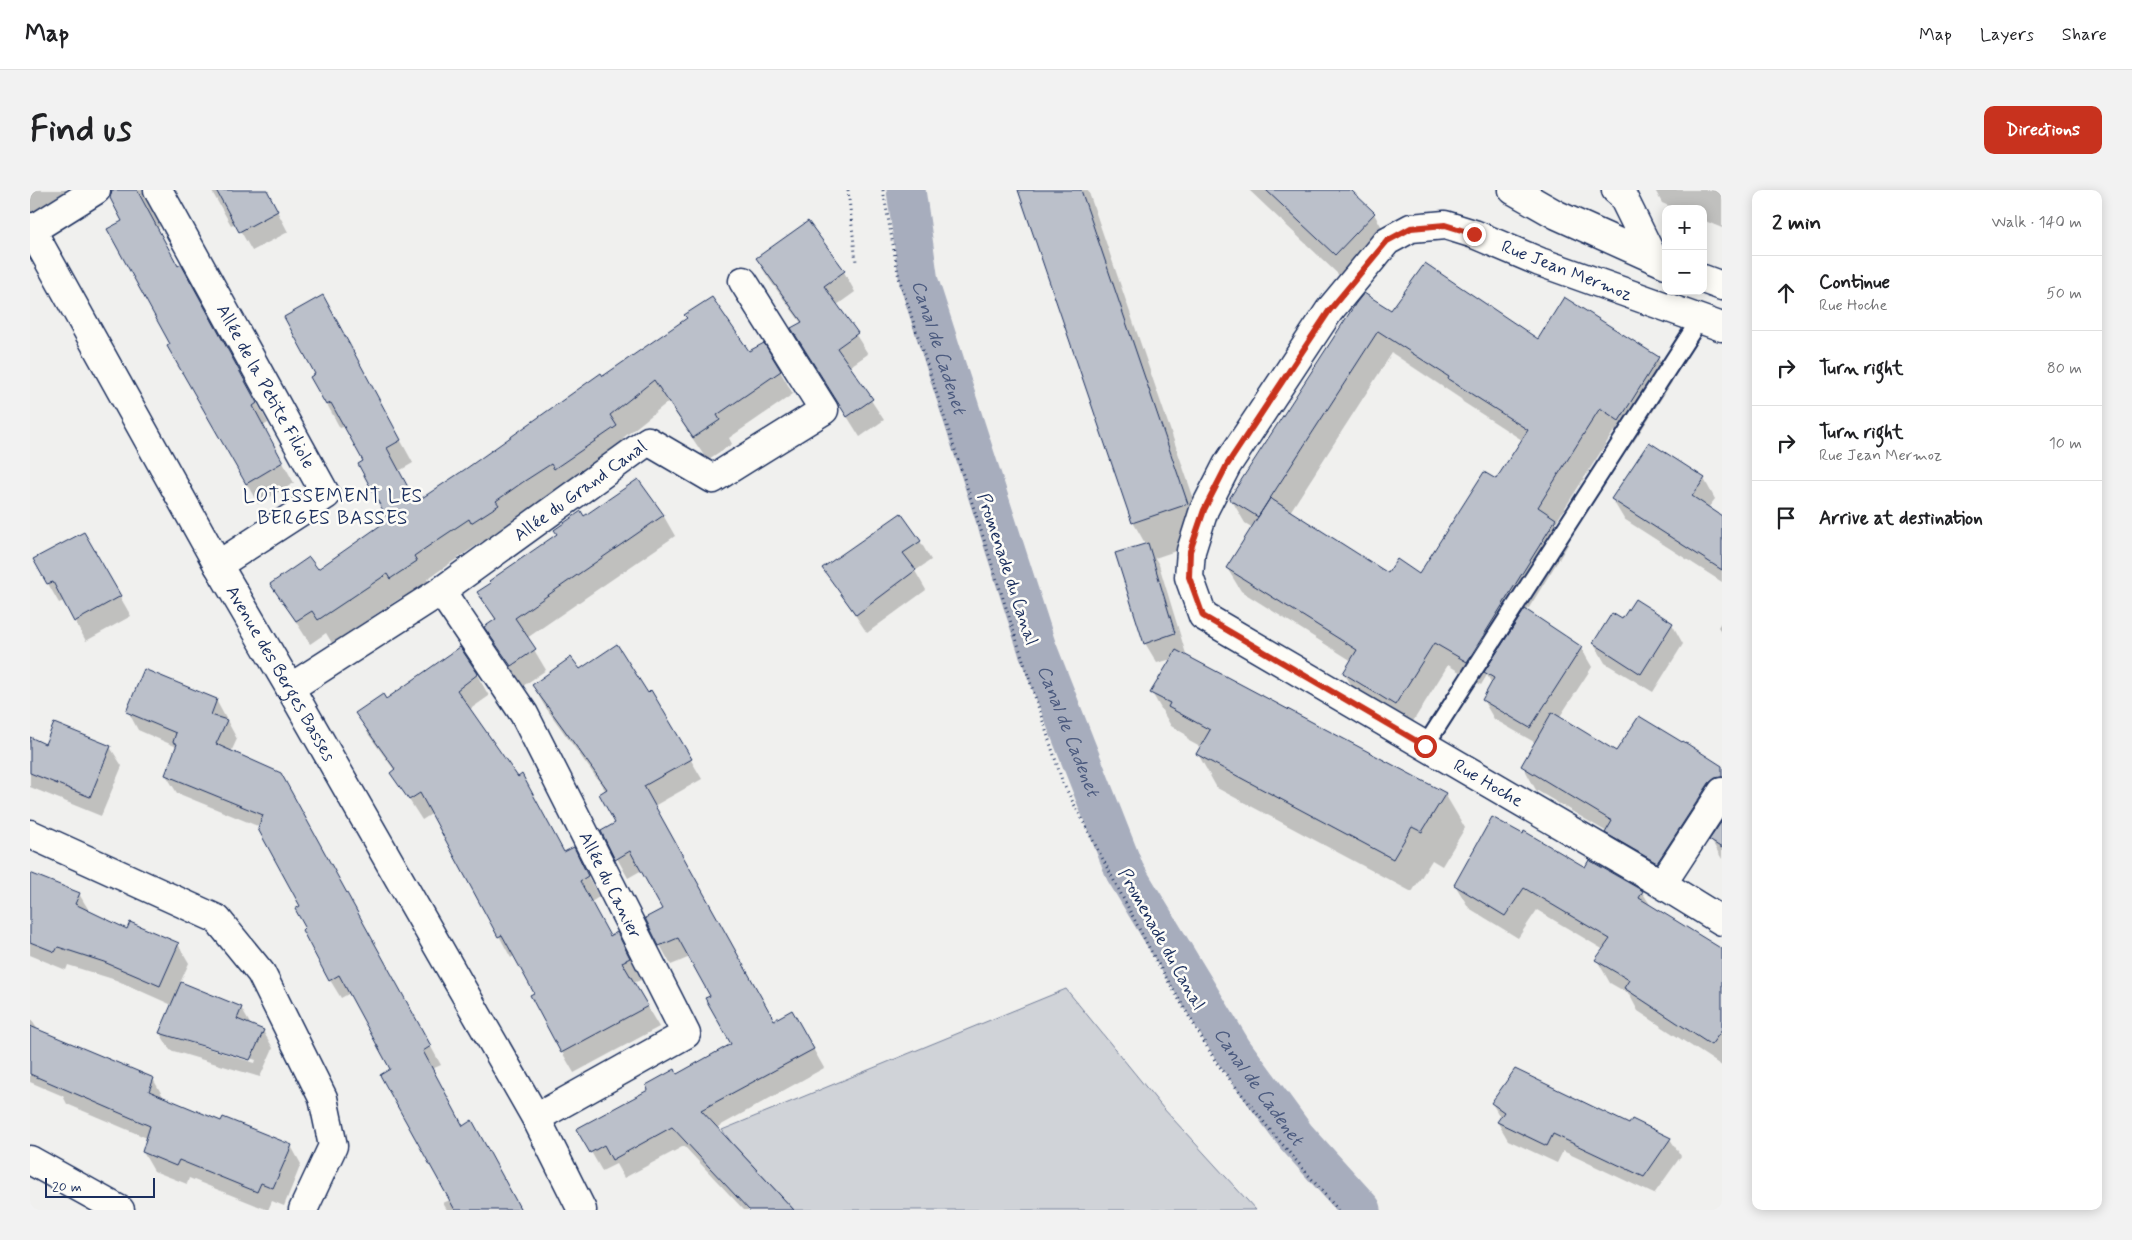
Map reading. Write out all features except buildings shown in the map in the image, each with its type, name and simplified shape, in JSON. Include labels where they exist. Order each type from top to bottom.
[{"type":"street","points":[[31,229],[96,190]]},
{"type":"street","name":"Allée de la Petite Filiole","points":[[158,190],[326,495],[218,565]]},
{"type":"street","points":[[1513,190],[1557,215],[1659,261]]},
{"type":"street","points":[[1616,190],[1622,195],[1659,261]]},
{"type":"street","name":"Rue Jean Mermoz","points":[[1203,616],[1189,577],[1190,551],[1204,510],[1227,465],[1329,311],[1387,241],[1411,228],[1445,225],[1540,262],[1711,323]]},
{"type":"street","name":"Avenue des Berges Basses","points":[[31,229],[218,565],[536,1118],[582,1210]]},
{"type":"street","name":"Allée du Grand Canal","points":[[290,688],[441,591],[648,441],[713,479],[824,410],[743,280]]},
{"type":"street","points":[[1707,280],[1722,286]]},
{"type":"street","name":"Allée du Canier","points":[[441,591],[524,714],[686,1034],[536,1118]]},
{"type":"street","name":"Rue Hoche","points":[[1203,616],[1662,884],[1722,921]]},
{"type":"street","points":[[1662,884],[1722,792]]},
{"type":"street","points":[[30,834],[217,919],[261,973],[323,1098],[333,1146],[303,1210]]},
{"type":"street","points":[[30,1160],[120,1210]]},
{"type":"lane","points":[[1425,746],[1711,323]]},
{"type":"path","points":[[848,190],[856,262]]},
{"type":"path","name":"Promenade du Canal","points":[[883,190],[899,278],[1063,783],[1154,957],[1216,1062],[1338,1210]]},
{"type":"shaded area","points":[[1066,989],[1163,1108],[1256,1210],[794,1210],[722,1130]]},
{"type":"waterway","name":"Canal de Cadenet","points":[[906,190],[919,282],[1037,648],[1125,872],[1233,1051],[1296,1137],[1362,1210]]},
{"type":"district","name":"LOTISSEMENT LES BERGES BASSES","points":[[333,506]]},
{"type":"route","points":[[1425,746],[1203,616],[1189,577],[1190,551],[1204,510],[1227,465],[1329,311],[1351,282],[1387,241],[1411,228],[1445,225],[1474,234]]}]
